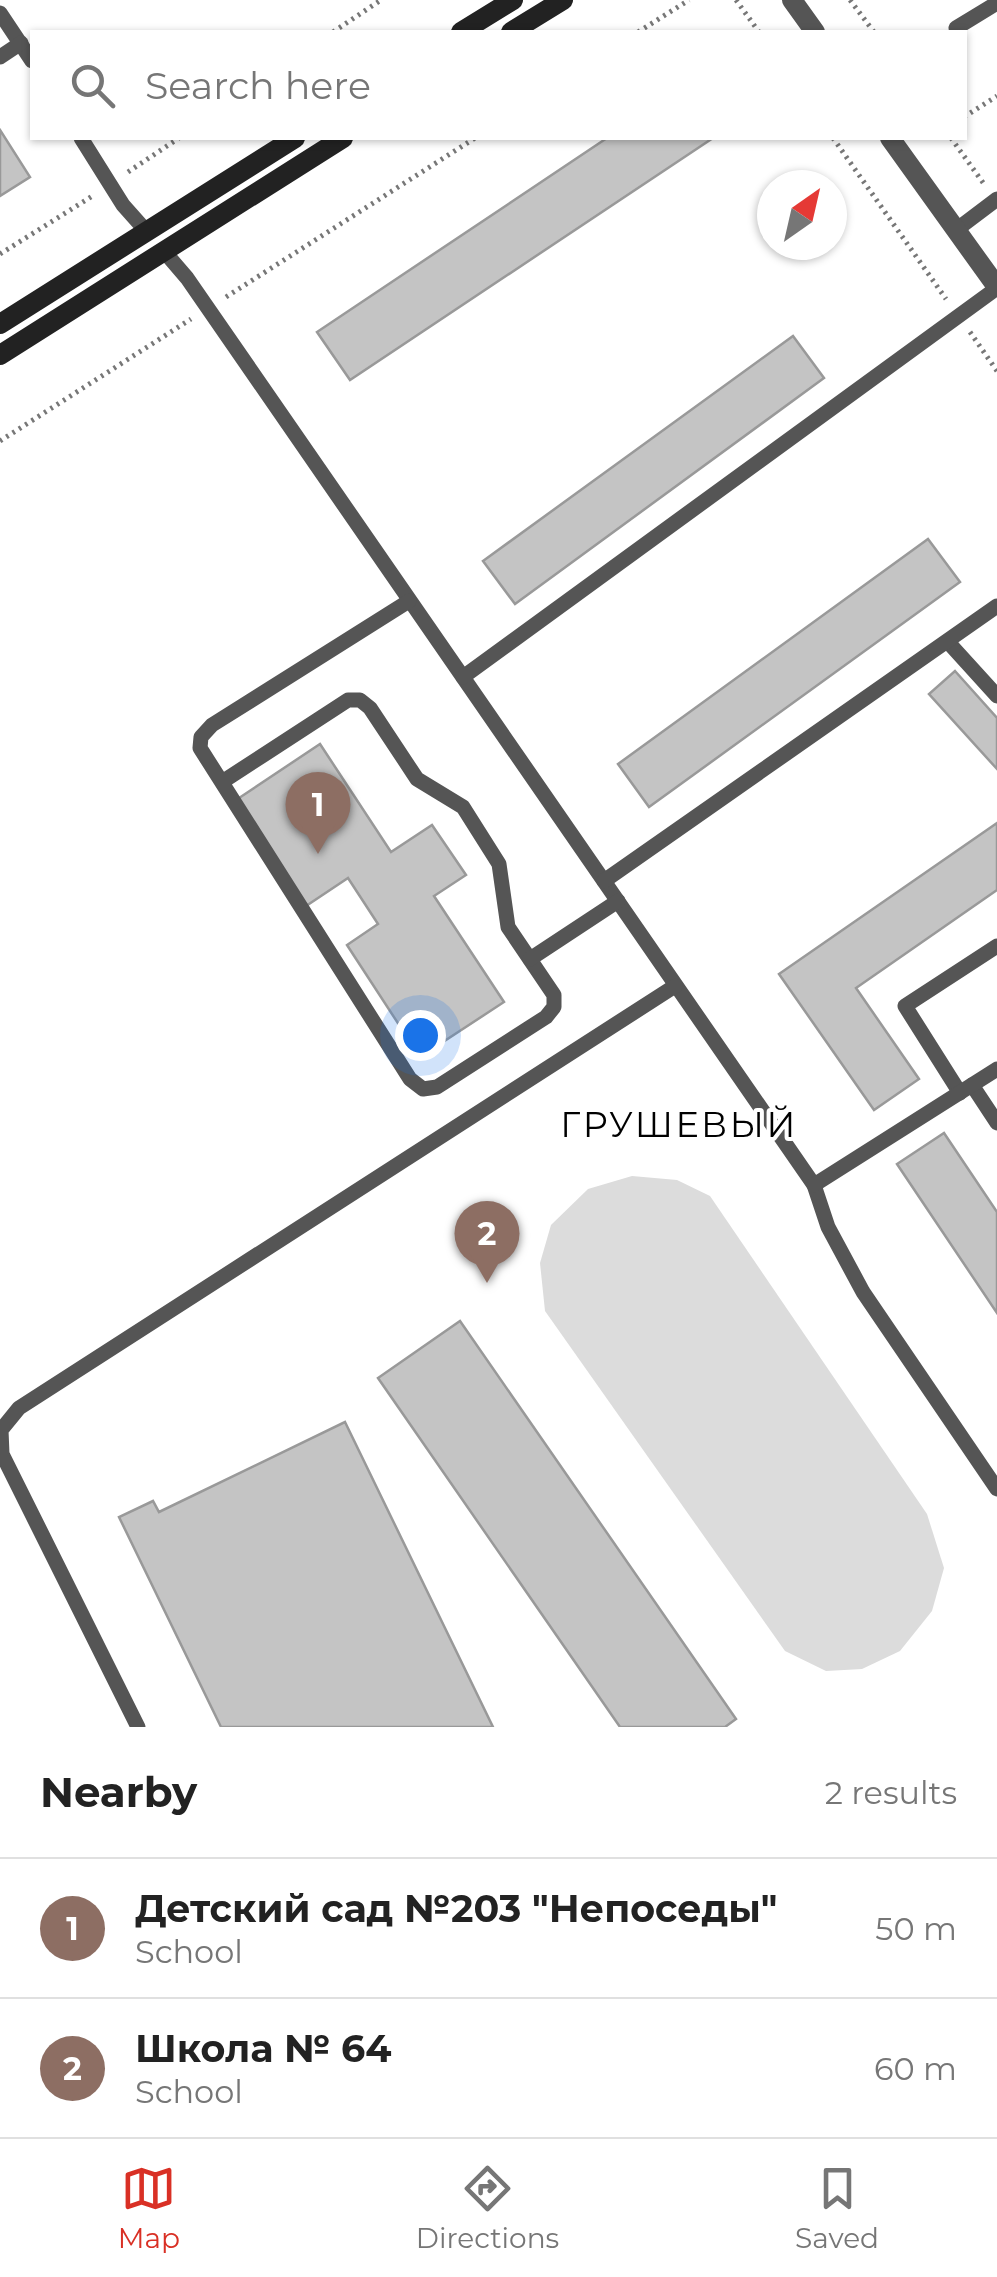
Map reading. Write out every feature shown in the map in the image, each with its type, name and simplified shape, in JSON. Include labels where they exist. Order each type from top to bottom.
[{"type":"main road","points":[[464,30],[513,0]]},
{"type":"main road","points":[[514,30],[563,0]]},
{"type":"main road","points":[[0,324],[293,140]]},
{"type":"main road","points":[[0,355],[340,140]]},
{"type":"main road","points":[[147,232],[162,250]]},
{"type":"street","points":[[792,0],[814,30]]},
{"type":"street","points":[[891,140],[997,287]]},
{"type":"lane","points":[[956,28],[997,3]]},
{"type":"lane","points":[[0,12],[30,58]]},
{"type":"lane","points":[[0,57],[20,43]]},
{"type":"lane","points":[[82,140],[123,205],[147,232]]},
{"type":"lane","points":[[956,230],[993,196]]},
{"type":"lane","points":[[162,250],[187,278],[814,1185],[828,1227],[864,1292],[997,1489]]},
{"type":"lane","points":[[463,677],[997,287]]},
{"type":"lane","points":[[222,782],[348,700],[360,700],[370,708],[416,780],[463,807],[499,864],[508,927],[554,994],[554,1007],[546,1017],[437,1087],[423,1089],[410,1080],[200,748],[201,737],[212,725],[409,601]]},
{"type":"lane","points":[[604,880],[997,606]]},
{"type":"lane","points":[[948,642],[997,696]]},
{"type":"lane","points":[[530,959],[618,901]]},
{"type":"lane","points":[[997,946],[905,1006],[966,1089],[997,1122]]},
{"type":"lane","points":[[138,1727],[2,1454],[2,1430],[18,1408],[675,986]]},
{"type":"lane","points":[[814,1185],[997,1069]]},
{"type":"path","points":[[336,30],[380,0]]},
{"type":"path","points":[[641,30],[689,0]]},
{"type":"path","points":[[736,0],[758,30]]},
{"type":"path","points":[[850,0],[872,30]]},
{"type":"path","points":[[967,115],[997,96]]},
{"type":"path","points":[[122,177],[177,140]]},
{"type":"path","points":[[220,301],[471,140]]},
{"type":"path","points":[[833,140],[954,309]]},
{"type":"path","points":[[952,140],[993,196]]},
{"type":"path","points":[[0,254],[101,191]]},
{"type":"path","points":[[0,441],[199,314]]},
{"type":"path","points":[[968,330],[997,372]]},
{"type":"shaded area","points":[[632,1176],[677,1180],[710,1196],[927,1514],[944,1568],[932,1611],[900,1651],[862,1669],[826,1671],[785,1651],[545,1311],[540,1263],[551,1225],[588,1189]]},
{"type":"building","points":[[0,130],[30,177],[0,196]]},
{"type":"building","points":[[604,140],[710,140],[350,380],[317,332]]},
{"type":"building","points":[[793,336],[824,378],[515,604],[483,561]]},
{"type":"building","points":[[928,539],[960,582],[649,807],[618,764]]},
{"type":"building","points":[[955,671],[997,718],[997,769],[929,694]]},
{"type":"building","points":[[320,744],[391,852],[432,825],[466,875],[434,896],[504,1002],[420,1057],[347,945],[378,924],[348,878],[306,906],[236,800]]},
{"type":"building","points":[[997,823],[997,890],[856,988],[919,1079],[874,1110],[779,974]]},
{"type":"building","points":[[944,1133],[997,1212],[997,1313],[897,1164]]},
{"type":"building","points":[[460,1321],[736,1719],[725,1727],[620,1727],[378,1378]]},
{"type":"building","points":[[345,1422],[493,1727],[221,1727],[119,1517],[153,1501],[159,1512]]},
{"type":"place","name":"Детский сад №203 \"Непоседы\"","points":[[318,854]]},
{"type":"place","name":"Школа № 64","points":[[487,1283]]},
{"type":"district","name":"ГРУШЕВЫЙ","points":[[679,1124]]}]
